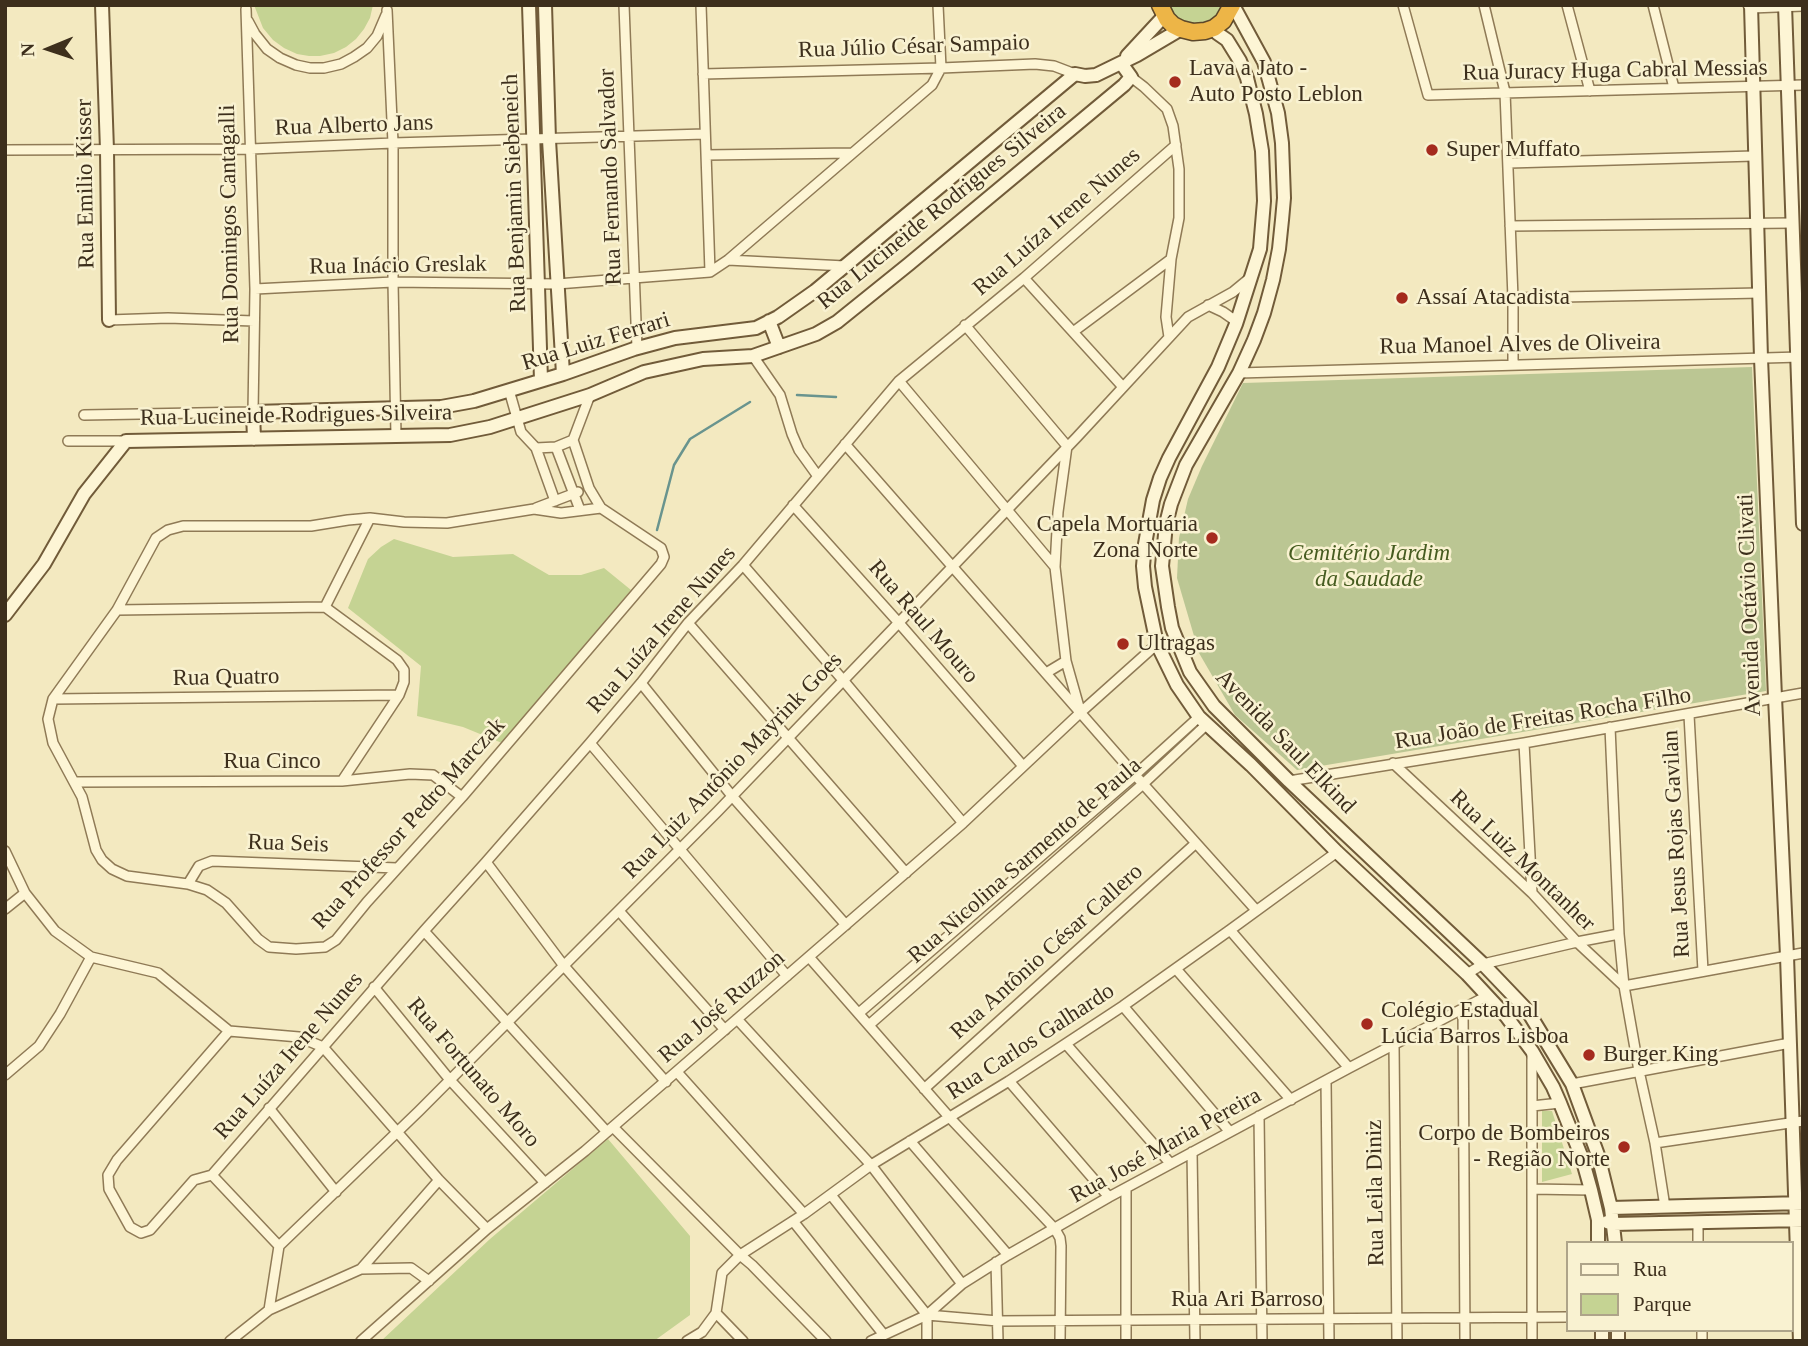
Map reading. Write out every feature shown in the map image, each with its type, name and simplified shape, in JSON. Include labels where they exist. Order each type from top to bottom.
[{"type":"highway","points":[[1162,10],[1173,25],[1193,32],[1214,28],[1223,21],[1233,5]]},
{"type":"street","name":"Rua Emilio Kisser","points":[[102,5],[109,320]]},
{"type":"street","name":"Rua Benjamin Siebeneich","points":[[529,5],[541,380]]},
{"type":"street","name":"Rua Benjamin Siebeneich","points":[[545,5],[563,374]]},
{"type":"street","name":"Rua Fernando Salvador","points":[[624,5],[637,348]]},
{"type":"street","points":[[701,5],[710,272]]},
{"type":"street","points":[[710,272],[728,260],[932,85],[941,68],[938,5]]},
{"type":"street","name":"Avenida Saul Elkind","points":[[1233,5],[1264,62],[1275,102],[1282,143],[1284,198],[1279,249],[1264,313],[1239,373],[1186,465],[1166,524],[1162,566],[1172,628],[1190,672],[1214,706],[1483,964],[1527,1010],[1572,1084],[1598,1155],[1611,1208],[1615,1241]]},
{"type":"street","name":"Rua Juracy Huga Cabral Messias","points":[[1403,5],[1428,95],[1803,85]]},
{"type":"street","points":[[1483,5],[1505,92],[1513,364]]},
{"type":"street","points":[[1567,5],[1590,91]]},
{"type":"street","points":[[1653,5],[1674,88]]},
{"type":"street","points":[[1750,6],[1803,6]]},
{"type":"street","name":"Avenida Octávio Clivati","points":[[1750,6],[1775,697],[1790,1044],[1797,1122],[1800,1341]]},
{"type":"street","points":[[1785,6],[1792,223],[1800,357],[1803,524]]},
{"type":"street","points":[[246,7],[249,23],[267,49],[280,58],[310,68],[341,64],[367,48],[377,36],[388,8]]},
{"type":"street","name":"Rua Domingos Cantagalli","points":[[246,7],[255,289],[254,439]]},
{"type":"street","points":[[388,8],[393,143],[396,436]]},
{"type":"street","name":"Rua Júlio César Sampaio","points":[[1121,63],[1162,10]]},
{"type":"street","name":"Avenida Saul Elkind","points":[[1214,28],[1227,40],[1240,61],[1247,78],[1258,126],[1264,201],[1260,249],[1236,324],[1218,367],[1168,458],[1153,500],[1143,566],[1157,644],[1177,685],[1203,721],[1467,974],[1506,1016],[1532,1051],[1553,1087],[1582,1158],[1598,1220],[1598,1241]]},
{"type":"street","name":"Rua Júlio César Sampaio","points":[[703,74],[1035,64],[1054,66],[1085,76],[1096,75],[1181,29]]},
{"type":"street","points":[[1121,63],[1131,78],[1144,86],[1167,109],[1173,126],[1179,169],[1179,218],[1171,259],[1166,317],[1169,337]]},
{"type":"street","name":"Rua Luiz Ferrari","points":[[84,415],[441,407],[474,401],[637,348],[685,337],[756,328],[778,317],[815,291],[1075,74]]},
{"type":"street","name":"Rua Lucineide Rodrigues Silveira","points":[[68,441],[450,435],[490,427],[590,395],[644,372],[688,361],[753,356],[816,334],[837,322],[1131,78]]},
{"type":"street","name":"Rua Alberto Jans","points":[[5,150],[251,149],[705,135]]},
{"type":"street","name":"Rua Luíza Irene Nunes","points":[[229,1031],[117,1160],[108,1175],[109,1189],[130,1227],[141,1233],[150,1230],[194,1180],[212,1175],[590,743],[688,623],[743,565],[899,381],[1024,278],[1176,145]]},
{"type":"street","points":[[706,155],[852,153]]},
{"type":"street","points":[[1509,163],[1754,156]]},
{"type":"street","points":[[1510,226],[1792,223]]},
{"type":"street","points":[[1073,332],[1171,259]]},
{"type":"street","points":[[728,260],[846,266]]},
{"type":"street","name":"Rua Inácio Greslak","points":[[255,289],[393,282],[558,284],[710,272]]},
{"type":"street","name":"Rua Luiz Antônio Mayrink Goes","points":[[279,1246],[397,1133],[732,796],[1188,317],[1233,292],[1253,276]]},
{"type":"street","points":[[1024,278],[1123,387]]},
{"type":"street","points":[[1513,298],[1760,293]]},
{"type":"street","points":[[1208,306],[1223,312],[1236,324],[1237,340],[1228,362],[1231,370],[1239,373]]},
{"type":"street","points":[[109,320],[168,318],[254,321]]},
{"type":"street","points":[[769,321],[779,347]]},
{"type":"street","points":[[965,326],[1067,446],[1058,512],[1055,566],[1066,661],[1081,712]]},
{"type":"street","points":[[685,337],[688,361]]},
{"type":"street","points":[[753,356],[780,395],[799,450],[817,475]]},
{"type":"street","name":"Rua Manoel Alves de Oliveira","points":[[1239,373],[1800,357]]},
{"type":"street","points":[[899,381],[1055,566]]},
{"type":"street","points":[[509,390],[521,432],[537,447],[555,500]]},
{"type":"street","points":[[534,509],[561,513],[601,508],[589,488],[573,440],[590,395]]},
{"type":"street","points":[[537,447],[556,447],[573,440]]},
{"type":"street","points":[[5,615],[44,564],[84,494],[126,441]]},
{"type":"street","points":[[845,444],[1256,910]]},
{"type":"street","points":[[556,447],[580,510]]},
{"type":"street","points":[[53,699],[117,610],[156,538],[168,530],[183,526],[312,526],[370,518],[447,523],[534,509],[589,488]]},
{"type":"street","name":"Rua Raul Mouro","points":[[793,505],[1023,766]]},
{"type":"street","name":"Rua Professor Pedro Marczak","points":[[53,699],[48,719],[53,743],[82,797],[96,850],[102,860],[112,869],[127,876],[188,884],[207,890],[226,903],[258,939],[269,947],[325,947],[336,940],[462,797],[661,564],[664,557],[661,548],[601,508]]},
{"type":"street","points":[[326,607],[370,518]]},
{"type":"street","points":[[743,565],[963,823]]},
{"type":"street","points":[[117,610],[326,607],[397,660],[404,670],[404,682],[342,781]]},
{"type":"street","points":[[688,623],[906,873]]},
{"type":"street","points":[[1157,644],[1168,642],[1190,672]]},
{"type":"street","name":"Rua José Ruzzon","points":[[361,1341],[487,1229],[610,1130],[906,873],[1157,644]]},
{"type":"street","points":[[1046,673],[1066,661]]},
{"type":"street","points":[[641,683],[732,796],[846,925]]},
{"type":"street","name":"Rua João de Freitas Rocha Filho","points":[[1289,780],[1524,743],[1803,693]]},
{"type":"street","name":"Rua Quatro","points":[[53,699],[398,695]]},
{"type":"street","name":"Rua Jesus Rojas Gavilan","points":[[1689,715],[1703,971]]},
{"type":"street","name":"Rua Nicolina Sarmento de Paula","points":[[859,1013],[1135,775],[1203,721]]},
{"type":"street","name":"Rua Nicolina Sarmento de Paula","points":[[869,1025],[1143,784],[1203,721]]},
{"type":"street","points":[[1610,727],[1619,934],[1624,986],[1665,1207]]},
{"type":"street","points":[[590,743],[787,976]]},
{"type":"street","points":[[1524,743],[1532,893]]},
{"type":"street","name":"Rua Luiz Montanher","points":[[1393,763],[1532,893],[1577,942],[1624,986]]},
{"type":"street","points":[[1251,765],[1277,781],[1289,780]]},
{"type":"street","name":"Rua Cinco","points":[[74,782],[342,781],[410,774],[433,775],[462,797]]},
{"type":"street","name":"Rua Antônio César Callero","points":[[924,1089],[1196,844]]},
{"type":"street","points":[[5,851],[25,893],[55,931],[91,957],[158,973],[229,1031],[299,1037],[323,1047],[439,1180],[487,1229]]},
{"type":"street","name":"Rua Carlos Galhardo","points":[[740,1255],[804,1214],[871,1165],[1009,1081],[1123,1006],[1337,852]]},
{"type":"street","name":"Rua Seis","points":[[188,884],[199,866],[212,861],[397,868]]},
{"type":"street","points":[[486,862],[564,965],[666,1082]]},
{"type":"street","points":[[5,909],[25,893]]},
{"type":"street","points":[[619,911],[725,1030]]},
{"type":"street","points":[[424,930],[610,1130],[752,1265],[826,1341]]},
{"type":"street","points":[[1230,930],[1349,1068]]},
{"type":"street","points":[[1467,974],[1483,964],[1619,934]]},
{"type":"street","points":[[1624,986],[1803,953]]},
{"type":"street","points":[[5,1075],[38,1046],[60,1014],[91,957]]},
{"type":"street","points":[[809,957],[950,1118],[1055,1229],[1062,1245],[1060,1341]]},
{"type":"street","points":[[1175,969],[1291,1100]]},
{"type":"street","name":"Rua Fortunato Moro","points":[[374,988],[450,1080],[545,1183]]},
{"type":"street","name":"Rua José Maria Pereira","points":[[871,1341],[927,1315],[962,1284],[996,1262],[1170,1163],[1488,996]]},
{"type":"street","points":[[1123,1006],[1230,1132]]},
{"type":"street","points":[[1463,1009],[1465,1341]]},
{"type":"street","points":[[737,1019],[871,1165],[962,1284]]},
{"type":"street","points":[[1066,1044],[1170,1163]]},
{"type":"street","points":[[1572,1084],[1790,1044]]},
{"type":"street","name":"Rua Leila Diniz","points":[[1394,1045],[1397,1341]]},
{"type":"street","points":[[1532,1051],[1532,1341]]},
{"type":"street","points":[[677,1072],[804,1214]]},
{"type":"street","points":[[1009,1081],[1109,1198]]},
{"type":"street","points":[[1326,1081],[1329,1341]]},
{"type":"street","points":[[1532,1106],[1560,1103]]},
{"type":"street","points":[[269,1108],[336,1192]]},
{"type":"street","points":[[1259,1116],[1262,1341]]},
{"type":"street","points":[[1655,1143],[1797,1122]]},
{"type":"street","points":[[910,1141],[1008,1255]]},
{"type":"street","points":[[1192,1152],[1195,1341]]},
{"type":"street","points":[[1582,1158],[1598,1155]]},
{"type":"street","points":[[212,1175],[279,1246],[269,1310]]},
{"type":"street","points":[[361,1269],[439,1180]]},
{"type":"street","points":[[1126,1188],[1126,1341]]},
{"type":"street","points":[[1532,1189],[1591,1190],[1598,1199],[1603,1218],[1614,1224],[1799,1220]]},
{"type":"street","points":[[831,1195],[927,1315],[927,1341]]},
{"type":"street","points":[[1611,1208],[1799,1203]]},
{"type":"street","points":[[793,1221],[884,1335]]},
{"type":"street","points":[[1698,1222],[1698,1241]]},
{"type":"street","points":[[687,1341],[702,1332],[716,1313],[722,1273],[740,1255]]},
{"type":"street","points":[[996,1262],[998,1341]]},
{"type":"street","points":[[230,1341],[269,1310],[361,1269],[411,1268],[429,1282]]},
{"type":"street","points":[[716,1313],[743,1341]]},
{"type":"street","name":"Rua Ari Barroso","points":[[927,1315],[998,1321],[1566,1317]]},
{"type":"green space","points":[[254,5],[373,5],[364,29],[346,47],[334,53],[309,56],[297,54],[273,40],[263,28]]},
{"type":"green space","points":[[1165,5],[1225,5],[1218,18],[1199,27],[1178,22]]},
{"type":"green space","name":"Cemitério Jardim da Saudade","points":[[1752,367],[1766,691],[1297,770],[1235,715],[1199,653],[1177,578],[1179,538],[1188,499],[1243,383]]},
{"type":"green space","points":[[394,539],[453,557],[513,554],[549,575],[581,575],[604,568],[631,590],[502,743],[463,727],[417,716],[421,666],[348,608],[368,559]]},
{"type":"green space","points":[[1542,1111],[1552,1111],[1572,1174],[1542,1182]]},
{"type":"green space","points":[[608,1139],[690,1236],[690,1315],[654,1341],[381,1341],[490,1239]]},
{"type":"waterway","points":[[797,395],[836,397]]},
{"type":"waterway","points":[[657,530],[674,465],[690,439],[750,402]]},
{"type":"place","name":"Lava a Jato - Auto Posto Leblon","points":[[1175,82]]},
{"type":"place","name":"Super Muffato","points":[[1432,150]]},
{"type":"place","name":"Assaí Atacadista","points":[[1402,298]]},
{"type":"place","name":"Capela Mortuária Zona Norte","points":[[1212,538]]},
{"type":"place","name":"Ultragas","points":[[1123,644]]},
{"type":"place","name":"Colégio Estadual Lúcia Barros Lisboa","points":[[1367,1024]]},
{"type":"place","name":"Burger King","points":[[1589,1055]]},
{"type":"place","name":"Corpo de Bombeiros - Região Norte","points":[[1624,1147]]}]
